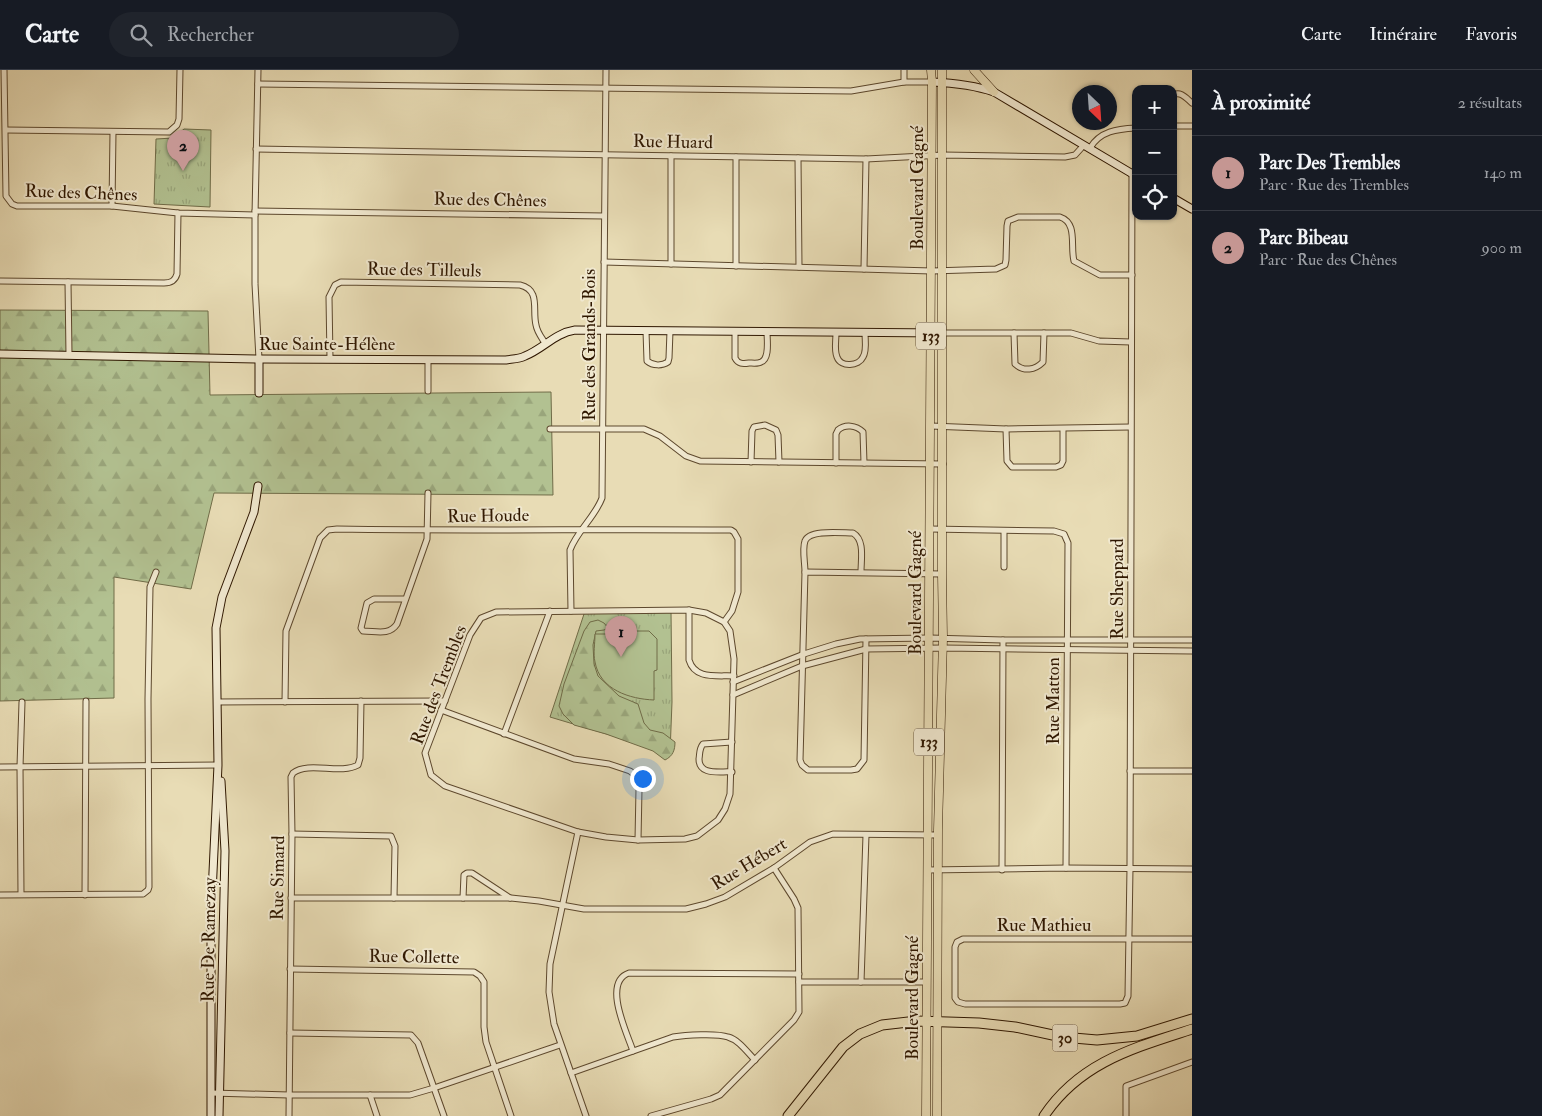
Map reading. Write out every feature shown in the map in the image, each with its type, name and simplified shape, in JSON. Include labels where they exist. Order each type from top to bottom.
[{"type":"highway","name":"30","points":[[788,1116],[838,1052],[864,1031],[882,1024],[937,1021],[999,1024],[1062,1037],[1097,1040],[1137,1036],[1192,1019]]},
{"type":"highway","name":"30","points":[[1044,1116],[1058,1097],[1071,1084],[1096,1066],[1140,1047],[1192,1029]]},
{"type":"main road","name":"Boulevard Gagné","points":[[926,1116],[932,333],[931,70]]},
{"type":"main road","name":"Boulevard Gagné","points":[[936,1116],[938,835],[943,648],[942,70]]},
{"type":"main road","points":[[974,70],[994,92]]},
{"type":"street","name":"Rue des Chênes","points":[[4,70],[6,196],[12,204],[17,206],[112,206],[178,213],[604,216]]},
{"type":"street","points":[[6,130],[169,132],[174,129],[179,119],[180,70]]},
{"type":"street","points":[[258,70],[255,284],[259,393]]},
{"type":"street","name":"Rue des Grands-Bois","points":[[571,611],[570,550],[573,542],[598,508],[602,498],[606,70]]},
{"type":"street","points":[[904,70],[904,82]]},
{"type":"street","points":[[258,84],[851,92],[904,82],[943,82],[974,86],[994,92],[1132,174]]},
{"type":"street","points":[[1177,93],[1192,103]]},
{"type":"street","points":[[1177,126],[1192,126]]},
{"type":"street","name":"Rue Huard","points":[[256,149],[866,159],[932,156],[1065,157],[1075,155],[1111,131],[1132,128]]},
{"type":"street","points":[[112,206],[113,132]]},
{"type":"street","points":[[671,156],[671,264]]},
{"type":"street","points":[[736,157],[736,266]]},
{"type":"street","points":[[798,158],[799,267]]},
{"type":"street","points":[[864,269],[866,159]]},
{"type":"street","points":[[1177,200],[1192,209]]},
{"type":"street","points":[[0,281],[164,283],[173,281],[176,279],[177,274],[178,213]]},
{"type":"street","points":[[604,262],[932,270],[1001,267],[1006,260],[1008,221],[1018,217],[1060,217],[1065,219],[1071,226],[1074,261],[1100,274],[1132,276]]},
{"type":"street","name":"Rue Sheppard","points":[[1125,1003],[1128,996],[1130,868],[1130,427],[1133,220]]},
{"type":"street","points":[[68,282],[69,355]]},
{"type":"street","name":"Rue des Tilleuls","points":[[330,359],[330,297],[335,284],[341,282],[528,287],[533,292],[536,325],[545,343]]},
{"type":"street","name":"Rue Sainte-Hélène","points":[[0,354],[258,359],[428,360],[517,358],[536,351],[545,343],[569,331],[603,330],[836,333],[1075,333],[1099,341],[1131,342]]},
{"type":"street","points":[[646,331],[647,361],[660,365],[668,362],[670,331]]},
{"type":"street","points":[[735,332],[735,358],[739,363],[746,364],[762,362],[764,360],[766,356],[767,332]]},
{"type":"street","points":[[836,333],[837,357],[839,362],[844,364],[858,363],[863,359],[865,354],[865,333]]},
{"type":"street","points":[[1014,333],[1015,364],[1026,370],[1035,368],[1043,362],[1044,333]]},
{"type":"street","points":[[428,360],[428,391]]},
{"type":"street","points":[[751,462],[752,431],[754,428],[765,424],[776,430],[778,435],[779,462]]},
{"type":"street","points":[[836,463],[836,434],[838,430],[845,426],[856,427],[863,432],[864,463]]},
{"type":"street","points":[[931,426],[1006,429],[1130,427]]},
{"type":"street","points":[[550,429],[652,431],[686,456],[700,461],[943,464]]},
{"type":"street","points":[[1006,429],[1007,462],[1012,467],[1056,467],[1060,465],[1062,461],[1063,429]]},
{"type":"street","name":"Rue De Ramezay","points":[[211,1116],[210,995],[218,765],[216,628],[222,597],[254,512],[258,486]]},
{"type":"street","points":[[405,599],[370,600],[367,603],[361,628],[363,631],[390,631],[397,624],[427,539],[428,493]]},
{"type":"street","points":[[930,529],[1004,531],[1004,567]]},
{"type":"street","name":"Rue Houde","points":[[285,702],[286,631],[323,534],[328,530],[731,530],[738,539],[738,592],[736,601],[724,622]]},
{"type":"street","name":"Rue Matton","points":[[1004,531],[1054,531],[1064,534],[1068,543],[1066,868]]},
{"type":"street","points":[[861,572],[861,541],[858,536],[853,533],[814,533],[808,535],[805,541],[804,654],[802,666],[802,764],[808,770],[857,769],[864,760],[866,639]]},
{"type":"street","points":[[0,895],[143,894],[148,890],[150,587],[156,572]]},
{"type":"street","points":[[805,572],[942,574]]},
{"type":"street","points":[[689,610],[691,665],[702,675],[734,676]]},
{"type":"street","name":"Rue des Trembles","points":[[689,610],[706,614],[724,622],[730,631],[734,676],[730,794],[725,809],[718,820],[697,836],[686,839],[638,840],[578,832],[445,786],[431,775],[425,753],[470,635],[481,618],[496,612],[571,611],[689,610]]},
{"type":"street","points":[[504,734],[550,611]]},
{"type":"street","points":[[733,682],[804,654],[836,644],[866,639],[1192,640]]},
{"type":"street","points":[[1002,870],[1004,640]]},
{"type":"street","points":[[733,695],[802,666],[866,649],[1192,650]]},
{"type":"street","points":[[85,895],[86,701]]},
{"type":"street","name":"Rue Simard","points":[[289,1116],[291,777],[292,773],[300,769],[349,768],[358,765],[360,758],[361,701]]},
{"type":"street","points":[[217,702],[445,701]]},
{"type":"street","points":[[21,894],[20,767],[22,702]]},
{"type":"street","points":[[441,710],[574,759],[625,768],[635,775],[639,789],[638,840]]},
{"type":"street","points":[[732,742],[703,744],[700,750],[699,763],[703,770],[732,772]]},
{"type":"street","points":[[0,767],[218,765]]},
{"type":"street","name":"Rue De Ramezay","points":[[218,765],[223,792],[225,850],[219,1116]]},
{"type":"street","points":[[1130,771],[1192,771]]},
{"type":"street","points":[[578,832],[553,950],[549,978],[554,1024],[586,1116]]},
{"type":"street","points":[[292,834],[391,836],[395,846],[394,898]]},
{"type":"street","name":"Rue Hébert","points":[[291,898],[511,898],[584,909],[686,909],[725,897],[774,868],[810,842],[821,837],[833,834],[938,835]]},
{"type":"street","points":[[861,982],[866,835]]},
{"type":"street","points":[[652,1116],[710,1100],[720,1095],[794,1020],[799,1012],[798,908],[774,868]]},
{"type":"street","points":[[927,870],[1192,869]]},
{"type":"street","name":"Rue Hébert","points":[[463,898],[462,880],[464,875],[472,873],[511,898]]},
{"type":"street","points":[[212,904],[224,903]]},
{"type":"street","name":"Rue Mathieu","points":[[1125,1003],[961,1004],[956,1001],[954,995],[954,947],[962,939],[1192,939]]},
{"type":"street","name":"Rue Collette","points":[[290,969],[474,972],[484,982],[486,1042],[512,1116]]},
{"type":"street","points":[[633,1051],[619,1012],[617,982],[622,975],[629,973],[799,974]]},
{"type":"street","points":[[799,982],[926,982]]},
{"type":"street","points":[[210,995],[223,994]]},
{"type":"street","points":[[290,1033],[411,1035],[418,1043],[444,1116]]},
{"type":"street","points":[[571,1073],[673,1037],[686,1035],[727,1036],[755,1060]]},
{"type":"street","points":[[211,1093],[410,1095],[560,1045]]},
{"type":"street","points":[[1126,1116],[1126,1086],[1192,1062]]},
{"type":"street","points":[[370,1095],[377,1116]]},
{"type":"green space","points":[[184,129],[211,130],[210,207],[154,204],[156,139],[173,138]]},
{"type":"green space","points":[[0,310],[208,311],[210,395],[551,392],[553,495],[214,493],[191,589],[114,577],[114,698],[0,701]]},
{"type":"green space","points":[[585,611],[671,611],[672,702],[670,753],[550,717]]},
{"type":"green space","points":[[598,620],[608,628],[596,631],[593,645],[594,664],[598,676],[619,696],[638,704],[644,723],[650,730],[663,733],[675,742],[673,752],[665,760],[653,751],[574,725],[563,714],[559,706],[564,684],[584,631],[590,622]]},
{"type":"green space","points":[[617,631],[649,631],[657,639],[657,670],[654,671],[654,700],[635,698],[617,691],[603,680],[598,672],[594,655],[595,634],[617,634]]},
{"type":"place","name":"Parc Bibeau","points":[[183,171]]},
{"type":"place","name":"Parc Des Trembles","points":[[621,657]]}]
